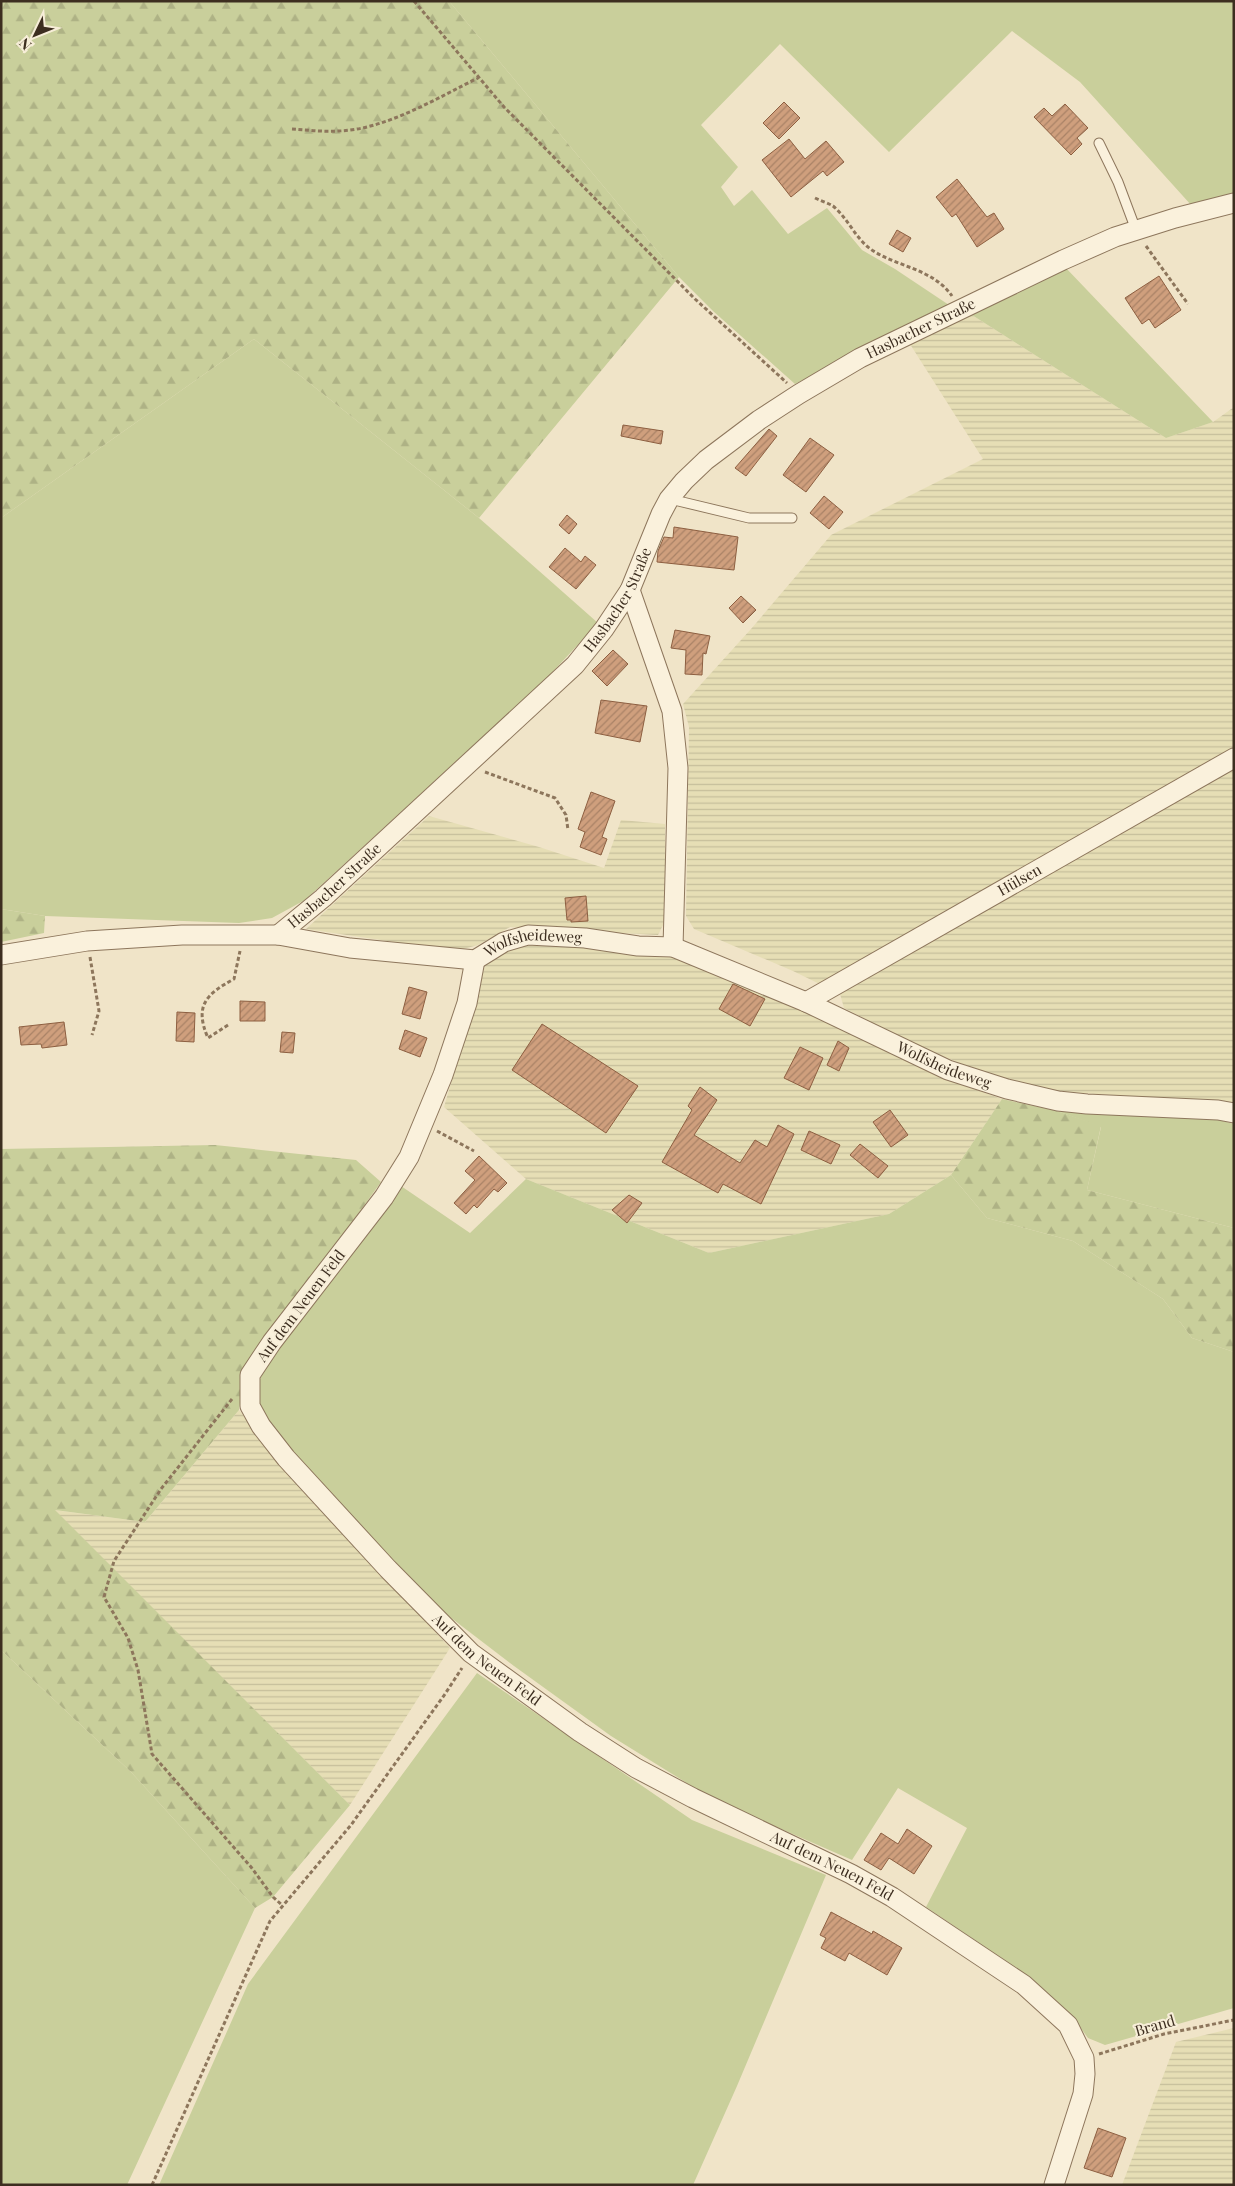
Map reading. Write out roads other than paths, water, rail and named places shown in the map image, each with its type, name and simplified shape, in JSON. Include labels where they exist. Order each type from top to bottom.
[{"type":"street","name":"Hasbacher Straße","points":[[1,954],[87,941],[182,935],[278,935],[323,898],[575,665],[604,629],[630,590],[669,499],[684,481],[706,460],[759,420],[860,358],[1106,241],[1136,230],[1234,202]]},
{"type":"street","points":[[630,590],[672,711],[678,768],[673,946]]},
{"type":"street","name":"Hülsen","points":[[806,1002],[1234,758]]},
{"type":"street","name":"Wolfsheideweg","points":[[278,935],[350,948],[475,960],[504,942],[528,935],[585,938],[638,946],[673,946],[806,1002],[948,1070],[1024,1094],[1058,1101],[1087,1104],[1218,1110],[1234,1113]]},
{"type":"street","name":"Auf dem Neuen Feld","points":[[475,960],[467,1003],[424,1123],[409,1156],[384,1197],[272,1342],[250,1375],[250,1406],[261,1426],[286,1458],[388,1570],[471,1653],[580,1732],[636,1768],[692,1798],[851,1874],[892,1897],[1024,1985],[1068,2025],[1084,2058],[1086,2074],[1083,2094],[1054,2185]]},
{"type":"lane","points":[[1099,143],[1118,182],[1136,230]]},
{"type":"lane","points":[[669,499],[749,518],[792,518]]}]
